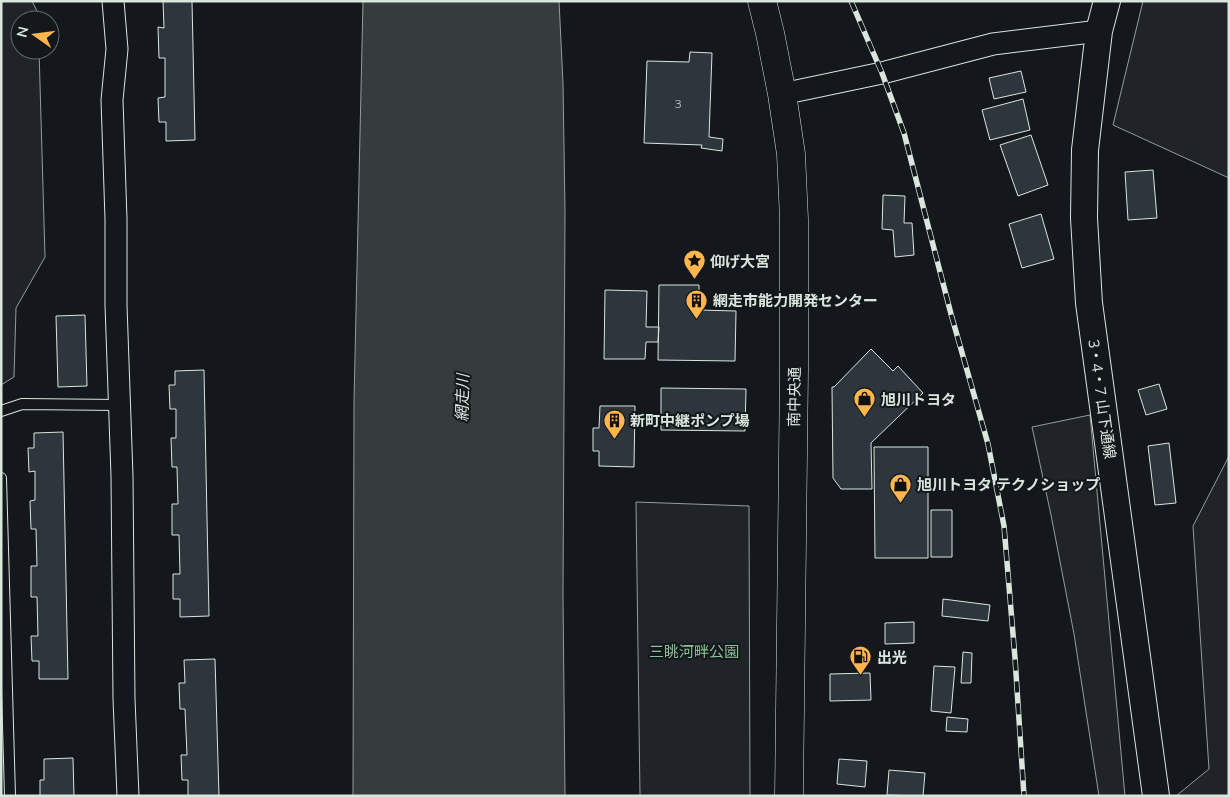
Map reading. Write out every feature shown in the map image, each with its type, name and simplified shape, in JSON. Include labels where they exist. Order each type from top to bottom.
[{"type":"highway","name":"南中央通","points":[[762,1],[782,94],[791,154],[794,219],[789,796]]},
{"type":"street","points":[[113,1],[117,49],[112,100],[122,476],[124,699],[128,796]]},
{"type":"street","name":"3・4・7 山下通線","points":[[1107,1],[1099,32],[1085,150],[1084,218],[1089,302],[1156,796]]},
{"type":"street","points":[[782,94],[882,73],[993,44],[1099,32]]},
{"type":"lane","points":[[1,411],[22,404],[119,405]]},
{"type":"lane","points":[[1,478],[3,612],[10,796]]},
{"type":"green space","points":[[1,1],[32,1],[36,10],[10,10],[10,60],[39,60],[45,257],[16,308],[14,377],[1,385]]},
{"type":"green space","points":[[1143,1],[1229,1],[1229,178],[1113,125]]},
{"type":"green space","points":[[1090,415],[1125,796],[1099,796],[1074,634],[1032,427]]},
{"type":"green space","points":[[1229,456],[1229,796],[1176,796],[1209,769],[1193,526]]},
{"type":"green space","name":"三眺河畔公園","points":[[636,502],[749,506],[750,796],[640,796]]},
{"type":"water","name":"網走川","points":[[363,1],[559,1],[563,83],[565,211],[563,595],[565,796],[353,796],[354,401]]},
{"type":"building","points":[[163,1],[192,1],[195,140],[166,141],[166,122],[159,122],[158,98],[165,97],[165,58],[159,58],[158,27],[164,28]]},
{"type":"building","points":[[690,52],[712,53],[709,137],[723,139],[722,151],[701,148],[702,145],[644,143],[647,61],[689,62]]},
{"type":"building","points":[[1021,71],[1026,92],[994,99],[989,78]]},
{"type":"building","points":[[1023,99],[1030,130],[990,140],[982,110]]},
{"type":"building","points":[[1031,135],[1048,185],[1018,196],[1000,145]]},
{"type":"building","points":[[1153,170],[1157,218],[1128,220],[1125,172]]},
{"type":"building","points":[[883,195],[905,196],[904,223],[912,223],[914,255],[895,257],[893,230],[882,229]]},
{"type":"building","points":[[1041,214],[1054,259],[1022,268],[1009,224]]},
{"type":"building","name":"網走市能力開発センター","points":[[659,285],[699,285],[699,310],[736,311],[735,361],[658,360]]},
{"type":"building","points":[[605,290],[647,291],[646,327],[659,327],[658,342],[646,342],[645,359],[604,359]]},
{"type":"building","points":[[85,315],[87,386],[58,387],[56,316]]},
{"type":"building","name":"旭川トヨタ","points":[[871,349],[893,371],[898,366],[923,393],[871,443],[872,489],[841,489],[833,478],[832,387]]},
{"type":"building","points":[[204,370],[209,616],[180,617],[180,599],[173,599],[173,574],[180,574],[179,535],[172,535],[172,504],[178,504],[177,467],[172,467],[171,438],[176,438],[176,409],[170,409],[169,385],[175,385],[175,371]]},
{"type":"building","points":[[1159,384],[1167,409],[1146,415],[1138,390]]},
{"type":"building","points":[[661,388],[746,389],[745,431],[661,430]]},
{"type":"building","name":"新町中継ポンプ場","points":[[600,406],[635,406],[634,467],[599,466],[599,451],[593,451],[593,428],[599,428]]},
{"type":"building","points":[[63,432],[68,679],[39,679],[39,661],[32,661],[31,636],[38,636],[37,597],[31,597],[31,566],[37,566],[36,529],[31,529],[30,501],[35,500],[35,471],[29,472],[28,448],[34,448],[34,433]]},
{"type":"building","points":[[1169,443],[1176,503],[1155,505],[1148,446]]},
{"type":"building","name":"旭川トヨタ テクノショップ","points":[[874,447],[928,447],[928,558],[875,558]]},
{"type":"building","points":[[931,510],[952,510],[952,557],[931,557]]},
{"type":"building","points":[[943,599],[990,605],[988,621],[942,616]]},
{"type":"building","points":[[914,622],[914,643],[885,644],[885,623]]},
{"type":"building","points":[[963,652],[972,653],[971,683],[961,683]]},
{"type":"building","points":[[215,659],[219,796],[188,796],[188,780],[182,780],[181,755],[187,755],[185,709],[180,709],[179,683],[185,683],[184,660]]},
{"type":"building","points":[[934,666],[955,667],[951,713],[931,711]]},
{"type":"building","points":[[870,673],[871,700],[830,701],[830,674]]},
{"type":"building","points":[[947,717],[968,719],[967,732],[946,731]]},
{"type":"building","points":[[73,758],[74,796],[40,796],[40,780],[44,780],[44,759]]},
{"type":"building","points":[[839,759],[867,761],[865,787],[837,784]]},
{"type":"building","points":[[889,770],[925,773],[923,796],[887,795]]},
{"type":"railway","points":[[851,1],[882,73],[904,133],[951,314],[988,444],[1004,526],[1024,796]]},
{"type":"place","name":"仰げ大宮","points":[[694,280]]},
{"type":"place","name":"網走市能力開発センター","points":[[697,319]]},
{"type":"place","name":"旭川トヨタ","points":[[865,418]]},
{"type":"place","name":"新町中継ポンプ場","points":[[614,439]]},
{"type":"place","name":"旭川トヨタ テクノショップ","points":[[901,503]]},
{"type":"place","name":"出光","points":[[861,676]]}]
